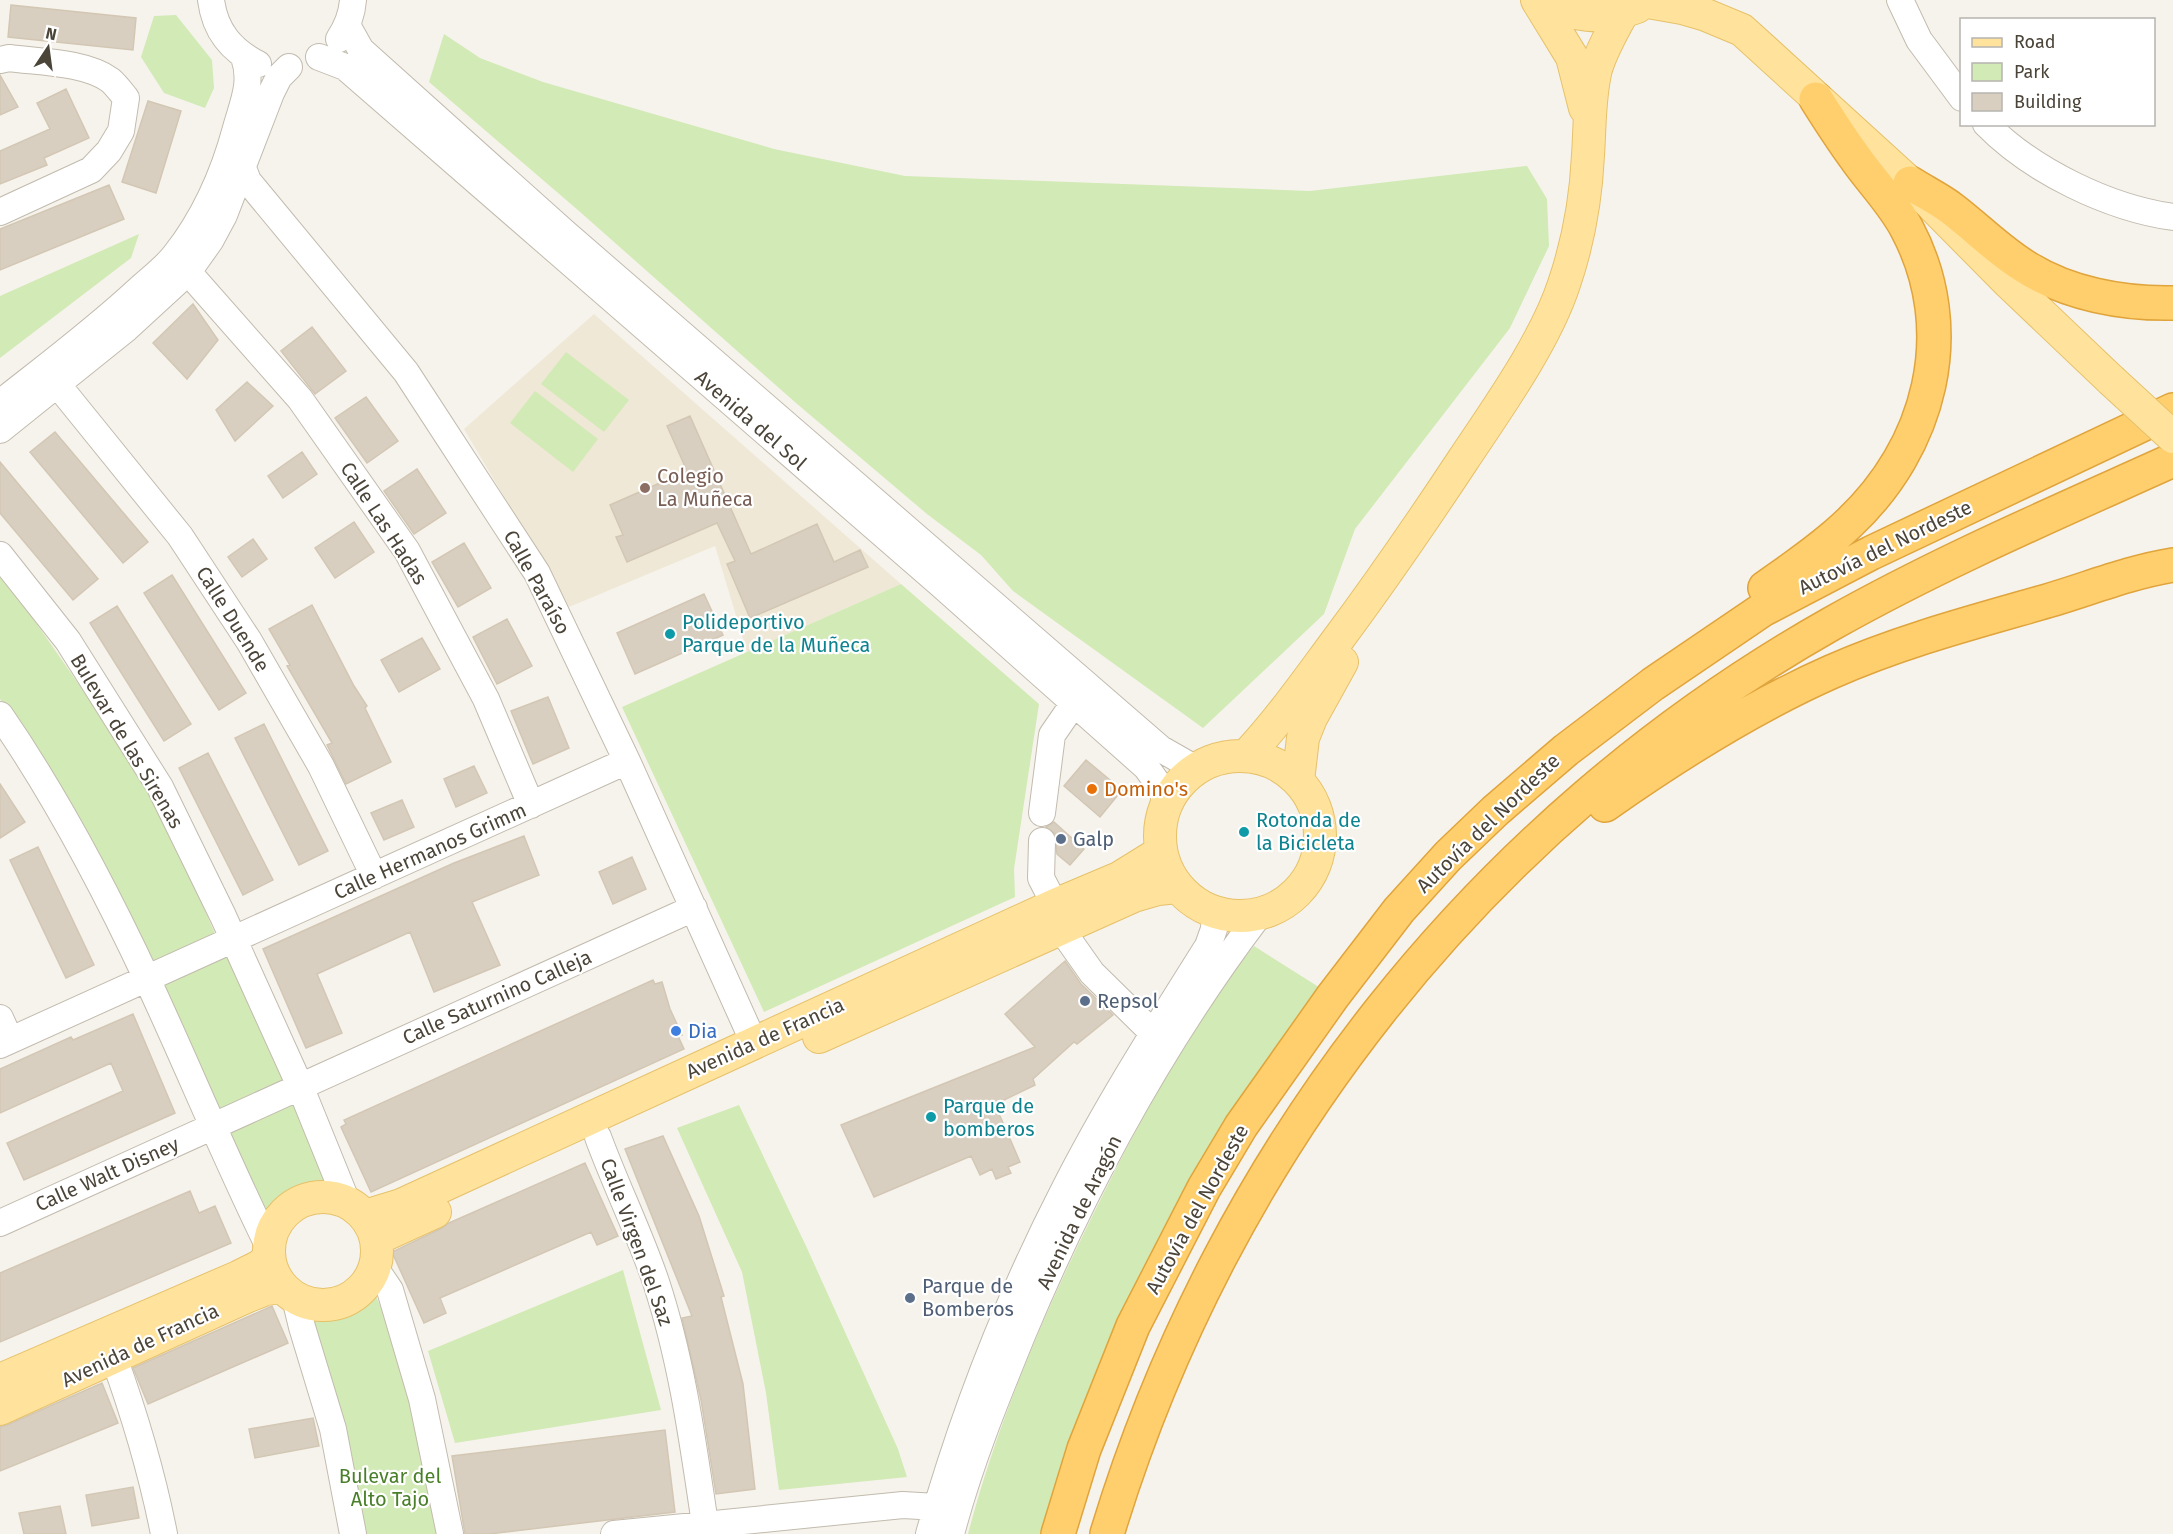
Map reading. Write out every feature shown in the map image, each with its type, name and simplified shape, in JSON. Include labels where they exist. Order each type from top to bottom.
[{"type":"highway","points":[[1653,684],[1718,621],[1848,525],[1892,474],[1911,441],[1923,411],[1931,380],[1933,315],[1928,284],[1919,254],[1893,204],[1855,157],[1816,99]]},
{"type":"highway","points":[[1910,183],[1951,208],[1990,242],[2025,267],[2047,279],[2109,298],[2134,302],[2173,303]]},
{"type":"highway","name":"Autovía del Nordeste","points":[[1058,1534],[1084,1449],[1133,1326],[1204,1188],[1241,1126],[1340,986],[1399,910],[1448,856],[1495,811],[1566,750],[1653,684],[1762,610],[1804,586],[1902,538],[2173,410]]},
{"type":"highway","points":[[1107,1534],[1144,1424],[1176,1344],[1244,1212],[1324,1083],[1425,957],[1488,889],[1549,828],[1622,766],[1707,702],[1813,635],[1884,596],[1965,556],[2173,460]]},
{"type":"highway","points":[[1425,957],[1614,799],[1713,735],[1804,685],[1905,643],[1960,625],[2148,570],[2173,565]]},
{"type":"main road","points":[[1538,0],[1564,11],[1594,16],[1641,5],[1682,8],[1742,30],[1910,183],[2009,283],[2173,437]]},
{"type":"main road","points":[[1538,0],[1572,57],[1589,121]]},
{"type":"main road","points":[[1727,0],[1742,30]]},
{"type":"main road","points":[[1246,756],[1290,704],[1407,546],[1497,408],[1532,350],[1560,297],[1573,256],[1582,205],[1596,70],[1607,41],[1641,5]]},
{"type":"main road","points":[[1298,781],[1303,738],[1311,718],[1407,546]]},
{"type":"main road","points":[[1228,756],[1246,756],[1277,765],[1298,781],[1314,804],[1321,831],[1317,859],[1305,884],[1284,904],[1258,915],[1237,917],[1215,913],[1194,903],[1177,887],[1167,870],[1161,852],[1159,835],[1161,818],[1167,802],[1179,783],[1196,769],[1211,761],[1228,756]]},
{"type":"main road","name":"Avenida de Francia","points":[[366,1231],[597,1137],[1058,917],[1161,852]]},
{"type":"main road","name":"Avenida de Francia","points":[[366,1231],[401,1205],[754,1043],[1058,917],[1158,889],[1177,887]]},
{"type":"main road","points":[[324,1197],[366,1231],[369,1279],[360,1291],[349,1299],[336,1304],[322,1305],[289,1292],[271,1269],[269,1253],[275,1224],[291,1207],[301,1201],[324,1197]]},
{"type":"main road","name":"Avenida de Francia","points":[[0,1386],[238,1277],[260,1266],[269,1253]]},
{"type":"main road","name":"Avenida de Francia","points":[[0,1386],[114,1358],[246,1296],[266,1289],[289,1292]]},
{"type":"street","points":[[211,0],[213,14],[220,31],[230,45],[244,57],[258,64],[289,68],[305,64],[331,49],[347,25],[353,8],[353,0]]},
{"type":"street","points":[[1900,0],[1919,40],[1960,95]]},
{"type":"street","name":"Avenida del Sol","points":[[347,25],[361,50],[573,240],[1161,749],[1196,769]]},
{"type":"street","points":[[0,403],[116,310],[173,258],[207,204],[226,161],[248,85],[249,70],[244,57]]},
{"type":"street","name":"Avenida del Sol","points":[[319,57],[345,67],[940,584],[1146,767],[1159,785],[1167,802]]},
{"type":"street","points":[[0,60],[9,58],[68,65],[93,71],[110,80],[126,98],[121,131],[109,151],[92,170],[0,212]]},
{"type":"street","points":[[0,430],[127,328],[188,272],[215,232],[243,168],[271,93],[279,78],[289,68]]},
{"type":"street","points":[[1988,126],[2017,151],[2072,184],[2131,208],[2173,218]]},
{"type":"street","name":"Calle Paraíso","points":[[243,168],[248,181],[406,372],[537,573],[627,761],[754,1043]]},
{"type":"street","name":"Calle Las Hadas","points":[[188,272],[300,399],[407,551],[486,699],[531,805]]},
{"type":"street","name":"Calle Duende","points":[[57,384],[180,536],[249,641],[321,766],[374,876]]},
{"type":"street","name":"Bulevar de las Sirenas","points":[[0,555],[68,641],[160,788],[234,940],[366,1231]]},
{"type":"street","points":[[1042,813],[1053,735],[1074,703]]},
{"type":"street","points":[[0,715],[32,761],[74,834],[147,979],[269,1253]]},
{"type":"street","name":"Calle Hermanos Grimm","points":[[234,940],[627,761]]},
{"type":"street","points":[[1042,841],[1041,878],[1058,917],[1092,973],[1153,1033]]},
{"type":"street","name":"Calle Saturnino Calleja","points":[[300,1086],[694,908]]},
{"type":"street","name":"Avenida de Aragón","points":[[929,1534],[973,1398],[1023,1276],[1062,1193],[1105,1113],[1208,946],[1214,929],[1215,913]]},
{"type":"street","name":"Avenida de Aragón","points":[[951,1534],[993,1405],[1082,1201],[1122,1124],[1179,1030],[1258,915]]},
{"type":"street","points":[[3,1034],[147,979],[234,940]]},
{"type":"street","points":[[213,1125],[300,1086]]},
{"type":"street","name":"Calle Walt Disney","points":[[0,1222],[213,1125]]},
{"type":"street","name":"Calle Virgen del Saz","points":[[597,1137],[638,1234],[667,1319],[688,1407],[705,1524]]},
{"type":"street","points":[[366,1231],[390,1290],[422,1399],[450,1534]]},
{"type":"street","points":[[289,1292],[333,1429],[354,1534]]},
{"type":"street","points":[[114,1358],[140,1432],[164,1534]]},
{"type":"street","points":[[614,1534],[903,1505],[937,1507]]},
{"type":"shaded area","name":"Colegio La Muñeca","points":[[594,314],[901,584],[747,652],[715,546],[569,607],[464,429]]},
{"type":"green space","points":[[176,15],[212,60],[214,88],[205,108],[164,93],[141,57],[154,16]]},
{"type":"green space","points":[[444,34],[480,58],[543,82],[774,149],[905,176],[1310,191],[1527,166],[1547,199],[1549,246],[1510,328],[1355,529],[1324,614],[1203,728],[1013,591],[981,555],[927,514],[796,403],[429,82]]},
{"type":"green space","points":[[139,234],[131,258],[0,358],[0,296]]},
{"type":"green space","points":[[566,352],[629,400],[604,432],[541,384]]},
{"type":"green space","points":[[535,391],[598,439],[573,472],[510,423]]},
{"type":"green space","points":[[0,571],[123,748],[163,815],[216,936],[152,966],[39,757],[0,699]]},
{"type":"green space","points":[[901,584],[1039,704],[1014,869],[1015,897],[764,1012],[622,707]]},
{"type":"green space","points":[[1254,946],[1333,996],[1204,1188],[1058,1534],[968,1534],[1015,1390],[1075,1251],[1165,1077],[1216,996]]},
{"type":"green space","points":[[230,954],[286,1084],[217,1114],[164,984]]},
{"type":"green space","points":[[297,1102],[333,1188],[294,1189],[280,1198],[266,1217],[230,1132]]},
{"type":"green space","points":[[739,1105],[898,1449],[907,1477],[779,1490],[766,1393],[742,1272],[677,1128]]},
{"type":"green space","points":[[623,1270],[661,1410],[455,1443],[428,1351]]},
{"type":"green space","name":"Bulevar del Alto Tajo","points":[[369,1279],[396,1345],[449,1534],[353,1534],[309,1302]]},
{"type":"building","points":[[11,5],[136,18],[133,50],[8,37]]},
{"type":"building","points":[[0,75],[18,107],[0,115]]},
{"type":"building","points":[[66,89],[89,138],[44,158],[47,165],[0,184],[0,151],[50,129],[37,103]]},
{"type":"building","points":[[148,101],[181,111],[156,193],[122,182]]},
{"type":"building","points":[[109,185],[124,219],[0,270],[0,229]]},
{"type":"building","points":[[193,304],[218,340],[187,379],[153,343]]},
{"type":"building","points":[[312,327],[346,371],[315,394],[281,351]]},
{"type":"building","points":[[247,382],[273,406],[235,441],[216,410]]},
{"type":"building","points":[[366,397],[398,441],[367,463],[335,418]]},
{"type":"building","points":[[690,416],[751,554],[817,524],[834,562],[860,550],[868,567],[750,618],[727,564],[735,561],[717,523],[627,562],[616,537],[623,535],[610,505],[687,471],[667,426]]},
{"type":"building","points":[[55,432],[148,542],[123,563],[30,452]]},
{"type":"building","points":[[302,452],[317,474],[283,498],[268,476]]},
{"type":"building","points":[[0,462],[98,579],[73,600],[0,513]]},
{"type":"building","points":[[417,469],[446,513],[414,534],[384,491]]},
{"type":"building","points":[[354,522],[374,552],[335,578],[315,548]]},
{"type":"building","points":[[253,539],[267,559],[242,577],[228,557]]},
{"type":"building","points":[[464,543],[491,588],[458,607],[432,562]]},
{"type":"building","points":[[172,575],[246,693],[219,710],[144,593]]},
{"type":"building","name":"Polideportivo Parque de la Muñeca","points":[[704,594],[723,635],[635,674],[617,633]]},
{"type":"building","points":[[312,605],[354,686],[367,706],[365,708],[391,762],[346,784],[327,745],[332,743],[287,666],[290,665],[269,629]]},
{"type":"building","points":[[117,606],[191,724],[164,741],[90,623]]},
{"type":"building","points":[[507,619],[532,666],[497,684],[473,637]]},
{"type":"building","points":[[422,638],[440,669],[399,692],[381,660]]},
{"type":"building","points":[[548,697],[569,748],[533,764],[511,711]]},
{"type":"building","points":[[264,724],[328,851],[299,865],[235,738]]},
{"type":"building","points":[[208,753],[273,880],[243,895],[179,768]]},
{"type":"building","points":[[1086,760],[1122,790],[1100,817],[1064,786]]},
{"type":"building","points":[[474,766],[487,793],[456,807],[444,779]]},
{"type":"building","points":[[0,784],[25,822],[0,838]]},
{"type":"building","points":[[402,800],[414,827],[384,840],[371,813]]},
{"type":"building","points":[[1054,822],[1084,849],[1070,865],[1057,854],[1055,834],[1046,827]]},
{"type":"building","points":[[524,836],[539,875],[472,902],[500,965],[434,992],[410,932],[317,974],[342,1033],[306,1048],[263,949],[454,863]]},
{"type":"building","points":[[38,847],[94,965],[66,978],[10,860]]},
{"type":"building","points":[[632,857],[646,889],[613,904],[599,872]]},
{"type":"building","name":"Parque de bomberos","points":[[1065,961],[1081,984],[1113,1015],[1077,1044],[1074,1042],[1033,1079],[1035,1085],[1002,1101],[1004,1106],[997,1109],[1020,1162],[1008,1167],[1011,1173],[996,1179],[992,1169],[980,1175],[971,1156],[874,1197],[841,1125],[1035,1047],[1005,1014]]},
{"type":"building","points":[[653,980],[655,984],[662,982],[670,1009],[682,1035],[678,1036],[684,1049],[371,1192],[341,1127],[346,1124],[344,1120]]},
{"type":"building","points":[[133,1014],[175,1113],[24,1180],[7,1143],[123,1091],[111,1063],[0,1113],[0,1069],[71,1037],[73,1040]]},
{"type":"building","points":[[663,1136],[699,1216],[724,1296],[721,1297],[743,1384],[755,1489],[716,1494],[701,1400],[682,1318],[692,1316],[625,1149]]},
{"type":"building","points":[[585,1163],[618,1236],[597,1245],[591,1232],[440,1298],[446,1313],[424,1323],[392,1252],[449,1223]]},
{"type":"building","points":[[190,1191],[199,1213],[215,1206],[231,1243],[0,1342],[0,1273]]},
{"type":"building","points":[[272,1306],[288,1343],[148,1404],[133,1368]]},
{"type":"building","points":[[102,1383],[118,1423],[0,1471],[0,1427]]},
{"type":"building","points":[[313,1418],[319,1446],[255,1458],[249,1429]]},
{"type":"building","points":[[665,1430],[675,1512],[489,1534],[465,1534],[452,1456]]},
{"type":"building","points":[[133,1487],[139,1518],[92,1526],[86,1495]]},
{"type":"building","points":[[60,1506],[66,1534],[24,1534],[19,1513]]},
{"type":"place","name":"Colegio La Muñeca","points":[[645,488]]},
{"type":"place","name":"Polideportivo Parque de la Muñeca","points":[[670,634]]},
{"type":"place","name":"Domino's","points":[[1092,789]]},
{"type":"place","name":"Rotonda de la Bicicleta","points":[[1244,832]]},
{"type":"place","name":"Galp","points":[[1061,839]]},
{"type":"place","name":"Repsol","points":[[1085,1001]]},
{"type":"place","name":"Dia","points":[[676,1031]]},
{"type":"place","name":"Parque de bomberos","points":[[931,1117]]},
{"type":"place","name":"Parque de Bomberos","points":[[910,1298]]}]
